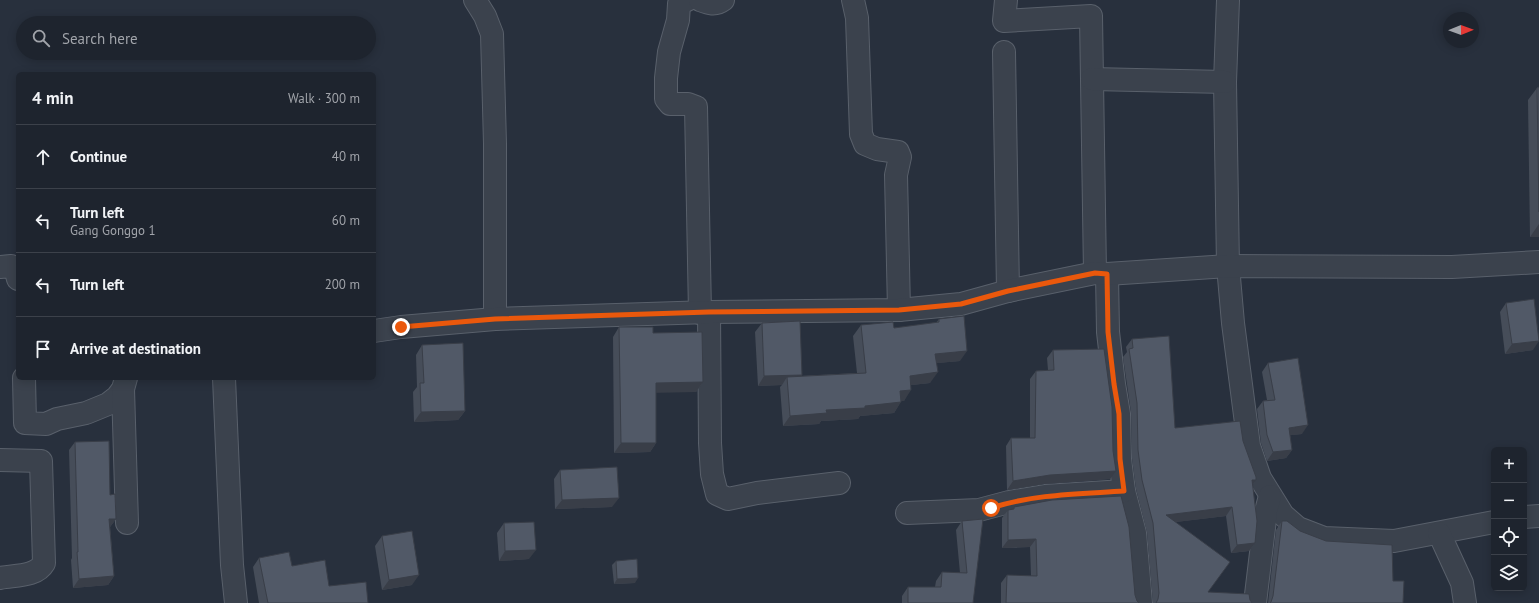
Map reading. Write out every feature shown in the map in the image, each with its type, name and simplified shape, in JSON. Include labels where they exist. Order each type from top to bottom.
[{"type":"street","points":[[475,0],[485,16],[492,34],[495,144],[495,319]]},
{"type":"street","points":[[686,0],[679,4],[678,20],[669,52],[666,99],[670,104],[688,104],[696,107],[710,443],[712,474],[717,494],[728,499],[757,493],[839,483]]},
{"type":"street","points":[[700,0],[710,4],[719,3],[723,0]]},
{"type":"street","points":[[853,0],[857,18],[861,134],[865,144],[877,149],[898,152],[900,157],[896,175],[899,310]]},
{"type":"street","points":[[1006,0],[1004,21],[1091,16],[1092,79],[1101,273],[1119,414],[1120,459],[1124,491],[1135,533],[1141,603]]},
{"type":"street","points":[[1228,0],[1225,82],[1228,266],[1233,323],[1249,446],[1260,478],[1279,510],[1289,521],[1298,528],[1324,538],[1394,541],[1491,523]]},
{"type":"street","points":[[1004,52],[1008,291]]},
{"type":"street","points":[[1092,79],[1225,82]]},
{"type":"street","points":[[376,331],[401,327],[495,319],[704,312],[899,310],[961,304],[1008,291],[1101,273],[1228,266],[1452,267],[1539,262]]},
{"type":"street","points":[[0,267],[10,266],[16,272]]},
{"type":"street","points":[[24,380],[25,424],[46,424],[57,419],[86,413],[108,404],[117,397],[124,383]]},
{"type":"street","points":[[224,380],[232,565],[236,603]]},
{"type":"street","points":[[124,383],[128,523]]},
{"type":"street","points":[[0,460],[41,461],[44,563],[40,570],[33,573],[0,578]]},
{"type":"street","points":[[907,513],[979,510],[1009,502],[1045,496],[1124,491]]},
{"type":"street","points":[[1255,603],[1266,511],[1270,496]]},
{"type":"street","points":[[1527,517],[1539,516]]},
{"type":"street","points":[[1439,533],[1462,583],[1466,603]]},
{"type":"building","points":[[1539,87],[1539,212],[1537,88]]},
{"type":"building","points":[[1534,299],[1539,341],[1512,344],[1506,303]]},
{"type":"building","points":[[964,316],[967,351],[935,354],[938,372],[910,376],[911,390],[900,391],[901,402],[865,406],[865,408],[826,410],[827,413],[790,416],[787,377],[866,373],[861,325],[893,322],[894,328],[939,322],[939,319]]},
{"type":"building","points":[[800,321],[802,375],[764,376],[762,323]]},
{"type":"building","points":[[619,327],[653,327],[653,333],[702,332],[703,382],[656,383],[656,443],[621,443]]},
{"type":"building","points":[[1169,336],[1175,428],[1240,421],[1243,441],[1256,477],[1256,480],[1252,480],[1257,521],[1255,543],[1237,545],[1232,507],[1166,515],[1230,562],[1208,592],[1249,594],[1252,603],[1156,603],[1159,593],[1153,523],[1142,480],[1138,450],[1137,403],[1129,349],[1133,348],[1132,339]]},
{"type":"building","points":[[463,343],[465,411],[421,412],[420,383],[424,383],[422,345]]},
{"type":"building","points":[[1104,349],[1112,407],[1113,451],[1116,471],[1050,475],[1013,481],[1011,438],[1035,438],[1036,371],[1054,370],[1053,350]]},
{"type":"building","points":[[1298,358],[1308,425],[1289,428],[1292,450],[1273,452],[1267,435],[1263,401],[1275,400],[1268,363]]},
{"type":"building","points":[[109,441],[110,495],[115,494],[116,519],[109,519],[114,576],[79,579],[77,552],[75,442]]},
{"type":"building","points":[[617,467],[619,498],[562,500],[560,470]]},
{"type":"building","points":[[1121,496],[1129,527],[1135,595],[1139,603],[1006,603],[1007,575],[1037,576],[1036,539],[1008,540],[1008,510],[1014,509],[1014,507],[1052,500]]},
{"type":"building","points":[[983,519],[973,603],[908,603],[908,587],[941,587],[942,572],[967,573],[962,521]]},
{"type":"building","points":[[1282,521],[1287,521],[1300,531],[1326,541],[1392,545],[1393,581],[1404,581],[1403,603],[1270,603],[1273,596]]},
{"type":"building","points":[[534,522],[536,550],[505,551],[504,523]]},
{"type":"building","points":[[412,531],[419,575],[389,580],[382,536]]},
{"type":"building","points":[[289,552],[292,566],[325,560],[329,586],[366,582],[368,603],[268,603],[259,558]]},
{"type":"building","points":[[637,559],[638,578],[617,579],[616,561]]},
{"type":"route","points":[[401,327],[495,319],[709,312],[899,310],[961,304],[1008,291],[1095,273],[1107,274],[1108,332],[1119,414],[1120,459],[1124,491],[1045,496],[1009,502],[991,508]]}]
